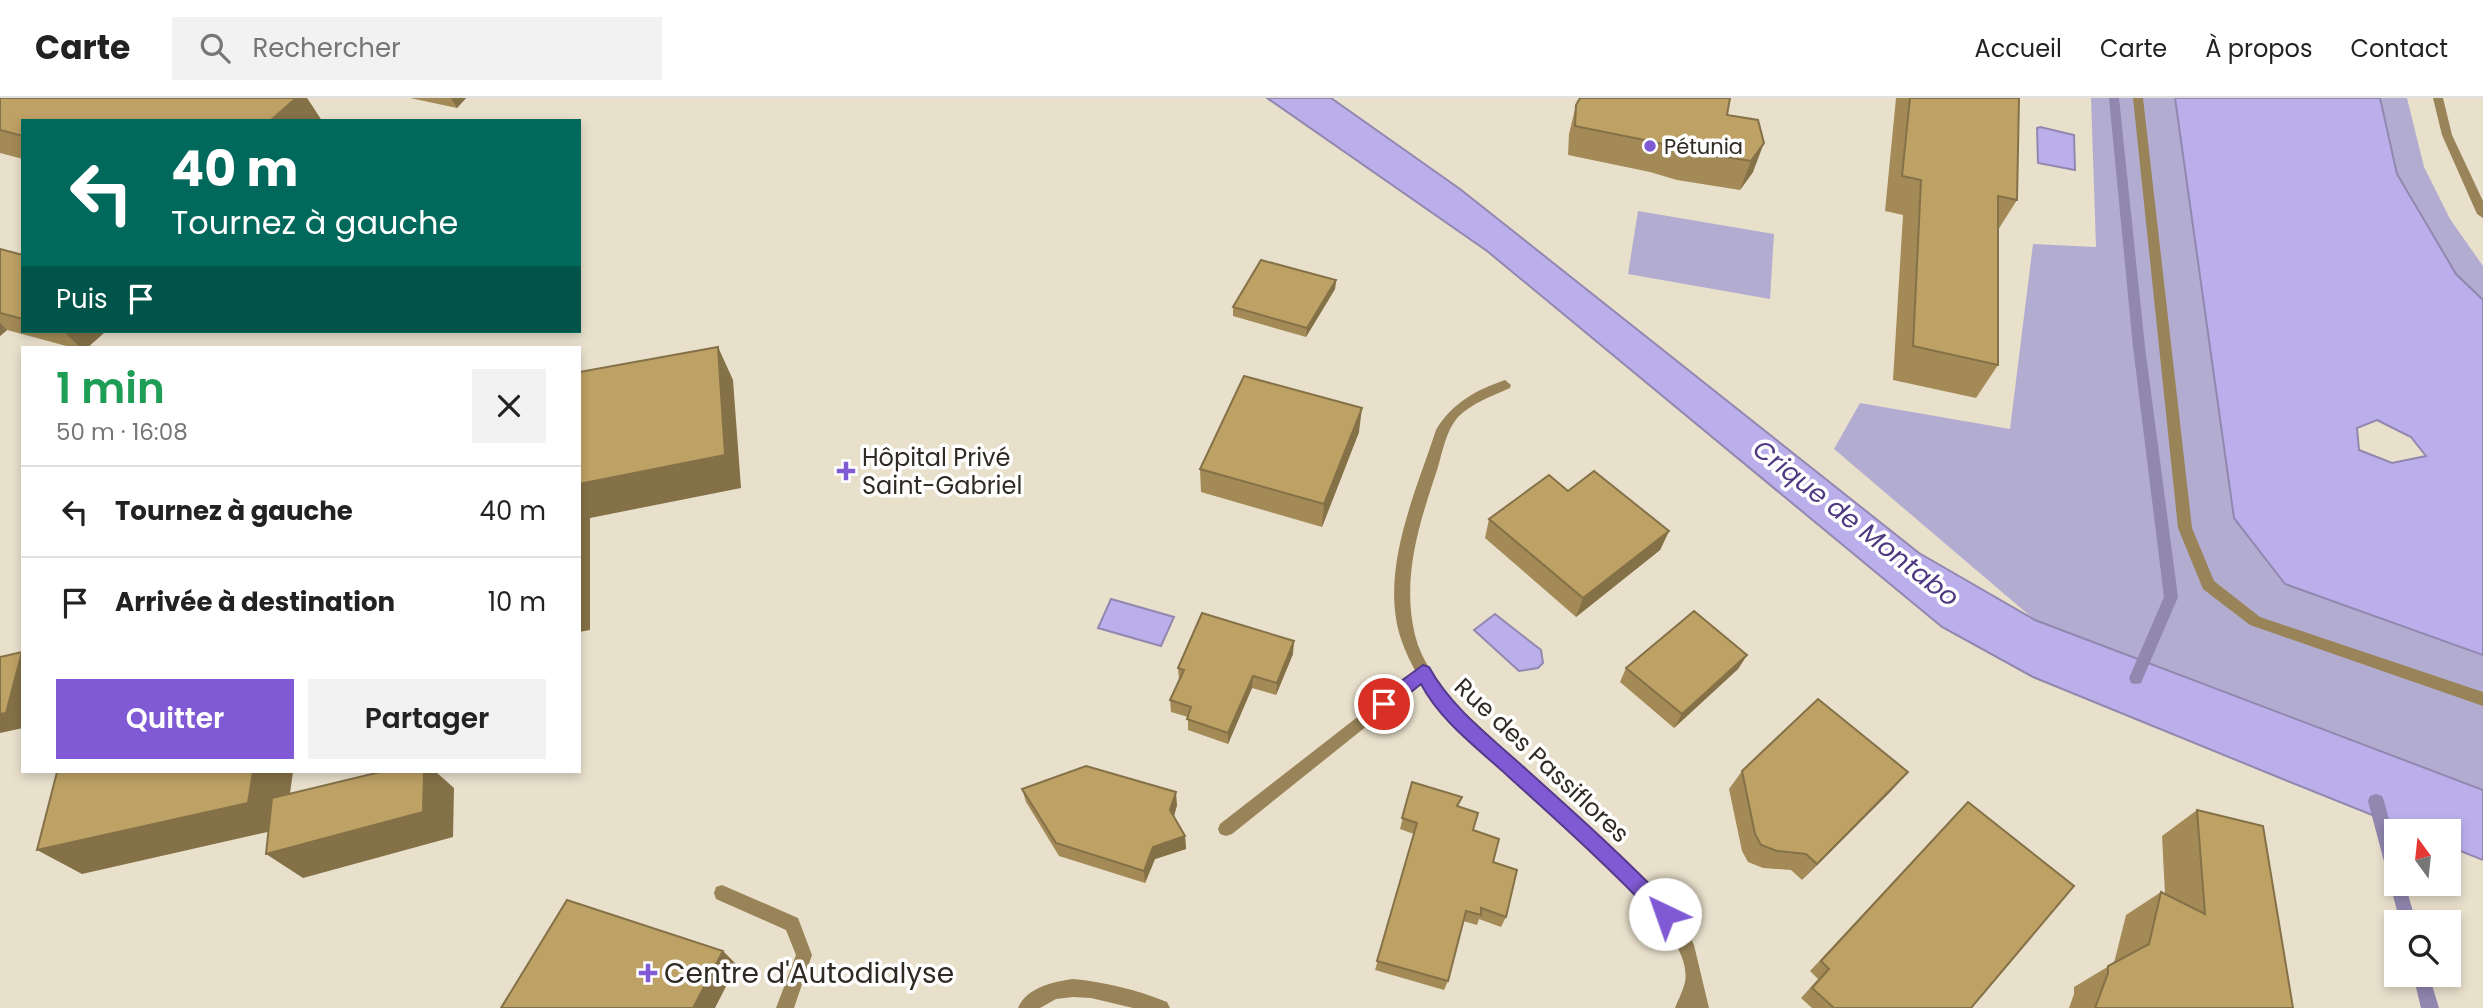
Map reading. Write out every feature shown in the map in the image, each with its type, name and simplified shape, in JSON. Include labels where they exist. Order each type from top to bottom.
[{"type":"street","points":[[2138,98],[2185,528],[2208,585],[2255,621],[2483,699]]},
{"type":"street","points":[[2438,98],[2447,135],[2483,214]]},
{"type":"street","name":"Rue des Passiflores","points":[[1504,385],[1468,401],[1446,423],[1403,558],[1400,611],[1415,656],[1433,691],[1464,724],[1654,899],[1677,928],[1688,951],[1700,1008]]},
{"type":"street","points":[[1226,829],[1423,672]]},
{"type":"street","points":[[722,893],[792,924],[804,955],[785,1008]]},
{"type":"street","name":"Rue des Passiflores","points":[[1684,1008],[1693,981]]},
{"type":"street","points":[[1027,1008],[1044,994],[1069,987],[1090,989],[1161,1008]]},
{"type":"shaded area","points":[[2091,98],[2175,98],[2234,518],[2285,584],[2483,655],[2483,790],[2035,620],[1834,449],[1860,403],[2010,429],[2033,244],[2096,247]]},
{"type":"shaded area","points":[[2380,98],[2407,98],[2424,167],[2450,219],[2483,266],[2483,300],[2456,274],[2397,174]]},
{"type":"shaded area","points":[[1638,211],[1774,234],[1770,299],[1628,274]]},
{"type":"water","name":"Crique de Montabo","points":[[1267,98],[1331,98],[1460,189],[1919,553],[2035,620],[2483,790],[2483,860],[2461,851],[2461,819],[2384,820],[2033,677],[1942,627],[1487,251]]},
{"type":"water","points":[[2175,98],[2380,98],[2397,174],[2456,274],[2483,300],[2483,655],[2285,584],[2234,518]],"holes":[[[2377,420],[2411,437],[2426,456],[2392,463],[2359,450],[2357,428]]]},
{"type":"water","points":[[2037,128],[2074,135],[2075,170],[2038,163]]},
{"type":"water","points":[[1111,599],[1174,617],[1161,646],[1098,628]]},
{"type":"water","points":[[1495,614],[1541,650],[1543,663],[1538,668],[1519,671],[1474,630]]},
{"type":"building","points":[[0,98],[296,98],[272,119],[21,119],[21,135],[0,130]]},
{"type":"building","points":[[1580,98],[1730,98],[1727,115],[1758,120],[1764,143],[1751,161],[1686,151],[1575,126],[1576,105]]},
{"type":"building","points":[[1910,98],[2019,98],[2017,200],[1998,196],[1998,365],[1913,346],[1921,180],[1902,176]]},
{"type":"building","points":[[0,249],[21,254],[21,318],[0,313]]},
{"type":"building","points":[[1261,260],[1336,280],[1307,328],[1233,307]]},
{"type":"building","points":[[718,347],[725,455],[581,484],[581,372]]},
{"type":"building","points":[[1244,376],[1362,408],[1324,504],[1200,469]]},
{"type":"building","points":[[1594,471],[1669,531],[1583,598],[1489,519],[1549,475],[1568,491]]},
{"type":"building","points":[[1694,611],[1747,655],[1682,714],[1626,668]]},
{"type":"building","points":[[1202,613],[1294,641],[1277,683],[1253,676],[1228,733],[1187,719],[1191,707],[1170,700],[1184,670],[1178,668]]},
{"type":"building","points":[[21,652],[6,713],[0,714],[0,657]]},
{"type":"building","points":[[1818,699],[1908,772],[1817,864],[1806,854],[1777,851],[1761,845],[1755,834],[1742,771]]},
{"type":"building","points":[[1086,766],[1176,792],[1170,810],[1185,836],[1153,847],[1144,871],[1056,843],[1022,789]]},
{"type":"building","points":[[57,773],[253,773],[248,803],[37,850]]},
{"type":"building","points":[[376,773],[424,773],[423,812],[266,854],[272,798]]},
{"type":"building","points":[[1412,782],[1462,797],[1457,806],[1478,813],[1473,830],[1499,839],[1493,862],[1517,870],[1506,917],[1481,908],[1481,915],[1466,911],[1448,981],[1377,961],[1417,823],[1402,818]]},
{"type":"building","points":[[1968,802],[2074,886],[1971,1008],[1834,1008],[1812,988],[1829,969],[1821,961]]},
{"type":"building","points":[[2197,810],[2263,826],[2293,1008],[2095,1008],[2108,966],[2149,944],[2161,892],[2205,914]]},
{"type":"building","points":[[567,900],[723,951],[693,1008],[501,1008]]},
{"type":"waterway","points":[[2114,98],[2139,347],[2171,597],[2136,678]]},
{"type":"waterway","points":[[2376,801],[2384,831]]},
{"type":"waterway","points":[[2400,896],[2405,910]]},
{"type":"waterway","points":[[2424,987],[2430,1008]]},
{"type":"place","name":"Pétunia","points":[[1650,146]]},
{"type":"place","name":"Hôpital Privé Saint-Gabriel","points":[[846,471]]},
{"type":"place","name":"Centre d'Autodialyse","points":[[648,973]]},
{"type":"route","points":[[1384,704],[1423,672],[1433,691],[1464,724],[1621,867],[1654,899],[1665,914]]}]
